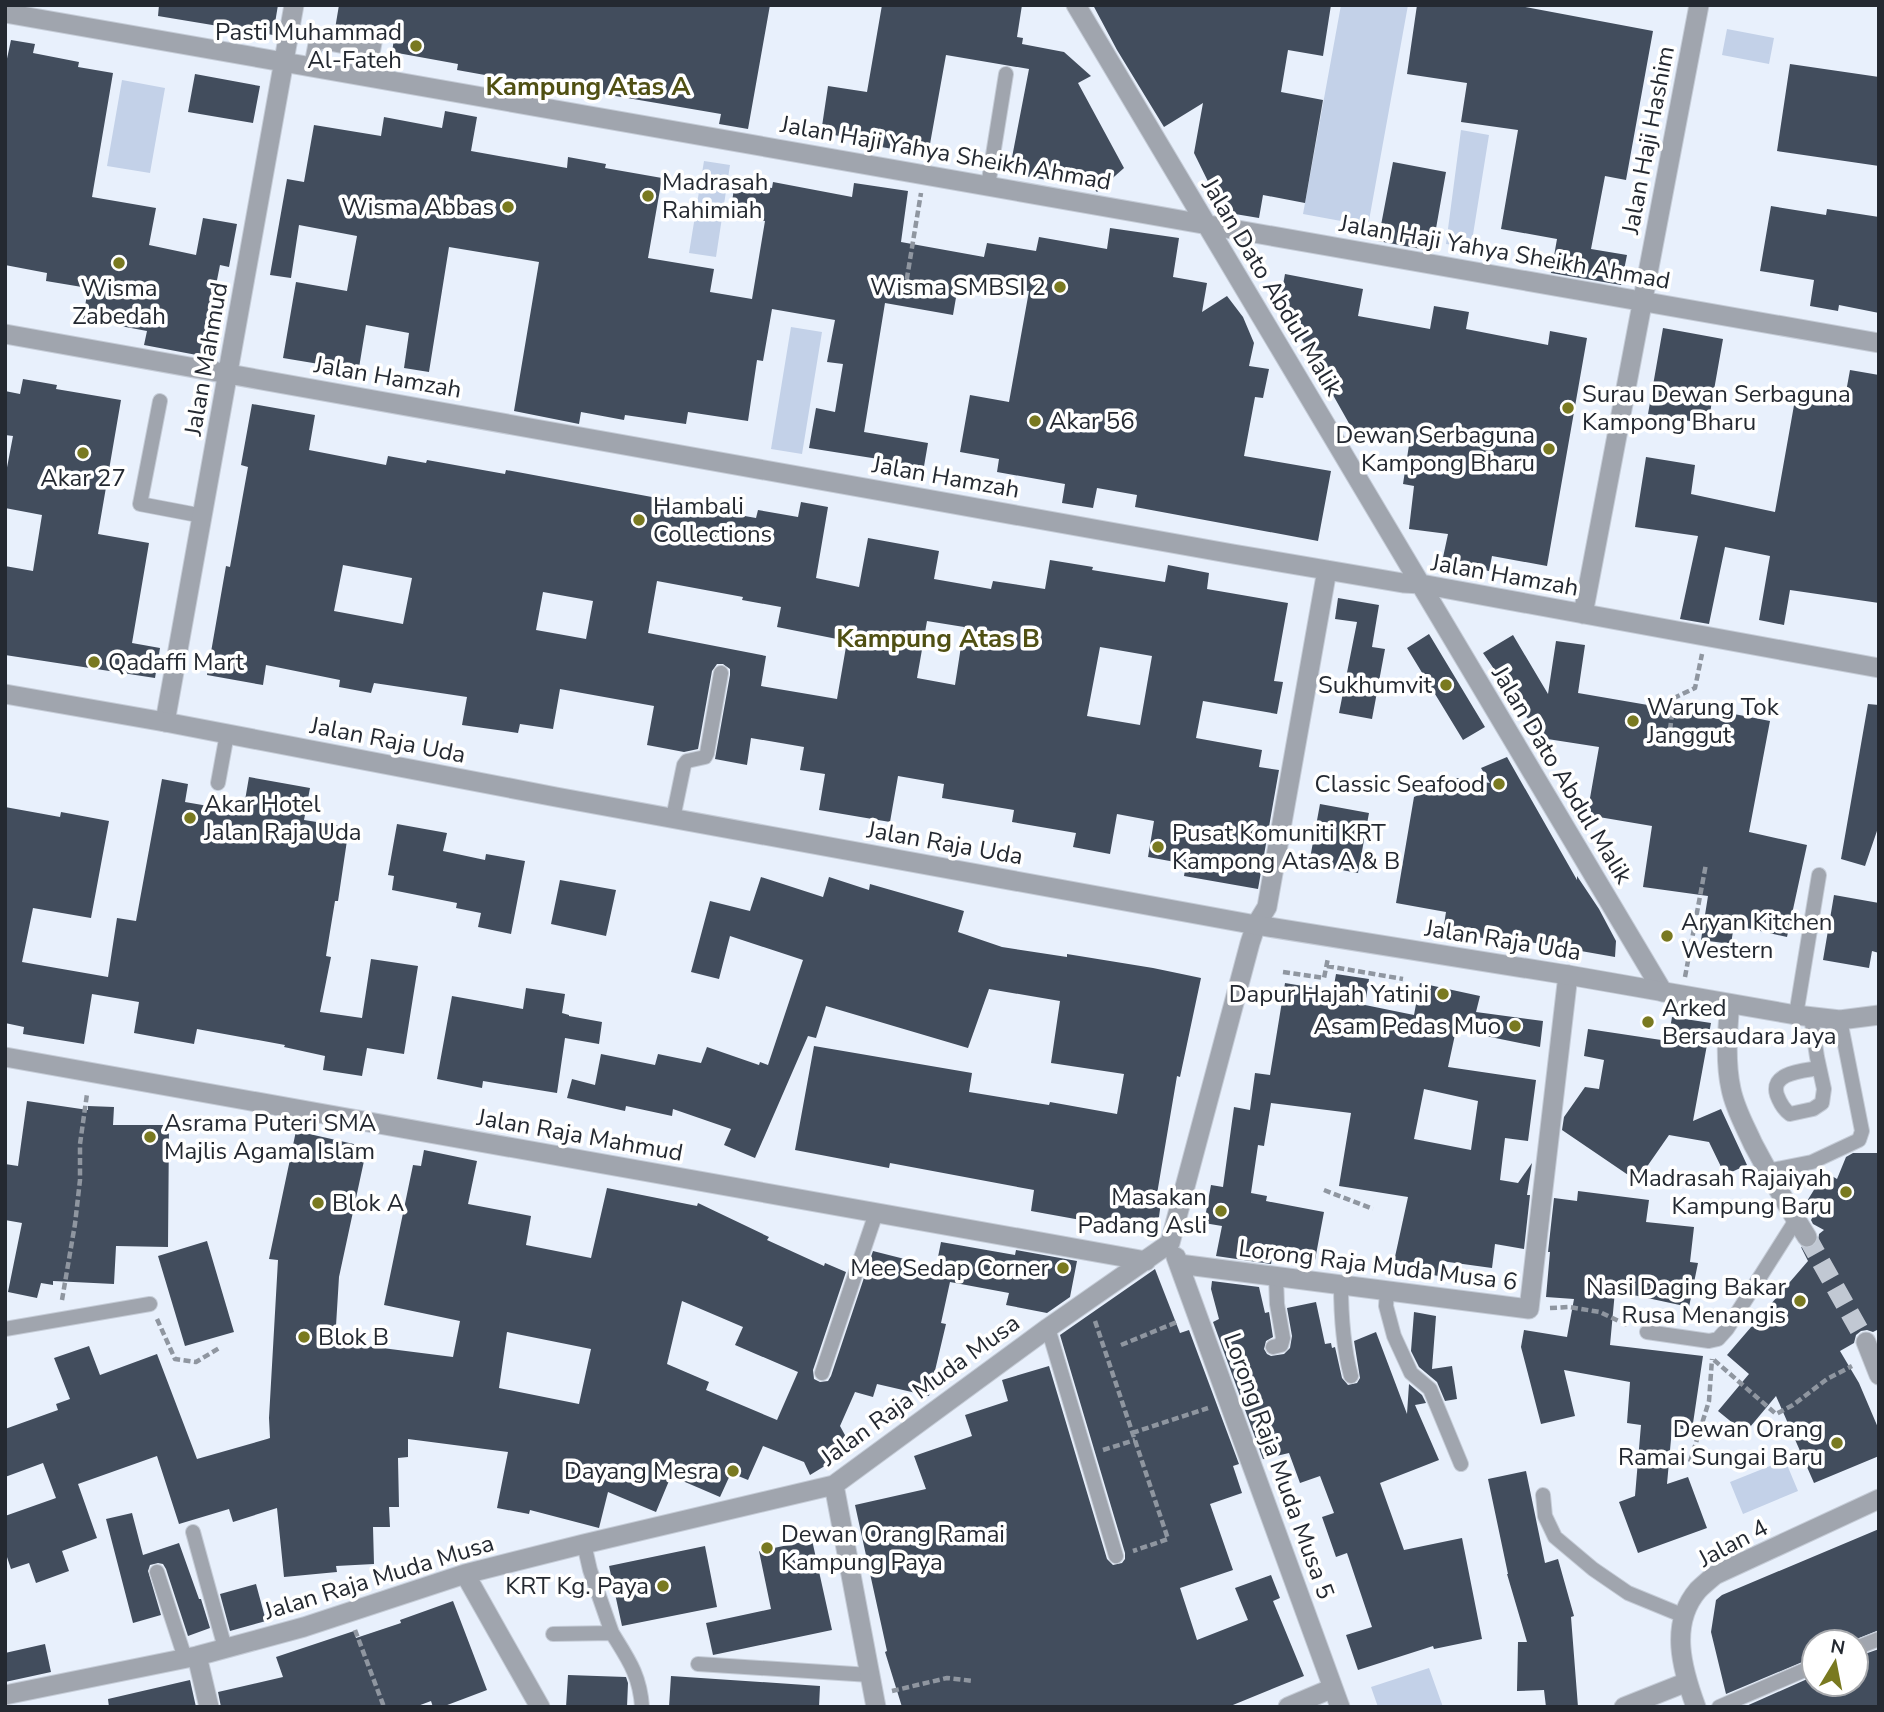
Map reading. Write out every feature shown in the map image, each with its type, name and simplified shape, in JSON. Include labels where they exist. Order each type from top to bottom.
[{"type":"street","name":"Jalan Mahmud","points":[[165,722],[294,5]]},
{"type":"street","name":"Jalan Dato Abdul Malik","points":[[1076,5],[1421,584],[1672,993]]},
{"type":"street","name":"Jalan Haji Hashim","points":[[1583,614],[1699,5]]},
{"type":"street","name":"Jalan Haji Yahya Sheikh Ahmad","points":[[5,13],[1879,343]]},
{"type":"street","name":"Jalan Hamzah","points":[[5,334],[1326,570],[1421,584],[1879,668]]},
{"type":"street","points":[[1170,1243],[1256,925],[1267,907],[1326,570]]},
{"type":"street","name":"Jalan Raja Uda","points":[[5,694],[1256,925],[1804,1016],[1840,1020],[1879,1014]]},
{"type":"street","name":"Lorong Raja Muda Musa 6","points":[[1179,1264],[1529,1309],[1568,975]]},
{"type":"street","points":[[1730,1004],[1727,1031],[1731,1088],[1740,1116],[1767,1171],[1807,1237]]},
{"type":"street","name":"Jalan Raja Mahmud","points":[[5,1057],[1146,1261]]},
{"type":"street","name":"Jalan Raja Muda Musa","points":[[5,1695],[191,1657],[349,1613],[465,1574],[834,1485],[1048,1328],[1170,1243]]},
{"type":"street","name":"Lorong Raja Muda Musa 5","points":[[1170,1243],[1337,1698]]},
{"type":"street","points":[[834,1485],[875,1701]]},
{"type":"street","name":"Jalan 4","points":[[1696,1707],[1687,1682],[1680,1638],[1684,1616],[1697,1591],[1715,1575],[1879,1499]]},
{"type":"street","points":[[465,1574],[540,1707]]},
{"type":"street","points":[[191,1657],[209,1707]]},
{"type":"street","points":[[1624,1707],[1687,1682]]},
{"type":"street","points":[[1288,1707],[1337,1698]]},
{"type":"lane","points":[[368,77],[376,34]]},
{"type":"lane","points":[[311,67],[316,41],[373,52]]},
{"type":"lane","points":[[988,186],[1006,74]]},
{"type":"lane","points":[[160,401],[140,504],[203,516]]},
{"type":"lane","points":[[674,818],[684,765],[687,761],[705,757],[708,753],[721,673]]},
{"type":"lane","points":[[218,783],[227,734]]},
{"type":"lane","points":[[1819,875],[1804,1016],[1819,1068]]},
{"type":"lane","points":[[1767,1171],[1812,1162],[1859,1140],[1862,1131],[1840,1020]]},
{"type":"lane","points":[[822,1373],[876,1213]]},
{"type":"lane","points":[[1647,1332],[1709,1341],[1718,1339],[1796,1220]]},
{"type":"lane","points":[[1273,1348],[1281,1345],[1283,1338],[1277,1304],[1276,1276]]},
{"type":"lane","points":[[1341,1285],[1345,1350],[1351,1376]]},
{"type":"lane","points":[[1387,1291],[1386,1306],[1394,1336],[1411,1373],[1430,1389],[1461,1464]]},
{"type":"lane","points":[[5,1329],[150,1304]]},
{"type":"lane","points":[[1048,1328],[1116,1556]]},
{"type":"lane","points":[[1543,1495],[1545,1516],[1555,1537],[1593,1569],[1628,1593],[1684,1616]]},
{"type":"lane","points":[[193,1532],[225,1648]]},
{"type":"lane","points":[[584,1544],[612,1633],[631,1662],[640,1688],[642,1707]]},
{"type":"lane","points":[[157,1572],[191,1657]]},
{"type":"lane","points":[[553,1634],[612,1633]]},
{"type":"lane","points":[[698,1664],[870,1675]]},
{"type":"lane","points":[[1719,1707],[1800,1672]]},
{"type":"path","points":[[905,290],[923,175]]},
{"type":"path","points":[[1671,730],[1674,698],[1695,688],[1705,636]]},
{"type":"path","points":[[1672,993],[1706,864]]},
{"type":"path","points":[[1283,972],[1324,978],[1333,937]]},
{"type":"path","points":[[1326,967],[1403,979]]},
{"type":"path","points":[[59,1319],[75,1224],[80,1180],[80,1144],[90,1072]]},
{"type":"path","points":[[1324,1190],[1373,1209]]},
{"type":"path","points":[[1087,1300],[1168,1539],[1116,1556]]},
{"type":"path","points":[[150,1304],[175,1359],[196,1362],[221,1347]]},
{"type":"path","points":[[1529,1309],[1569,1307],[1600,1312],[1647,1332]]},
{"type":"path","points":[[1121,1345],[1197,1313]]},
{"type":"path","points":[[1690,1462],[1709,1401],[1712,1358],[1776,1414],[1793,1405],[1827,1379],[1873,1358]]},
{"type":"path","points":[[1132,1433],[1229,1401]]},
{"type":"path","points":[[1086,1456],[1135,1440]]},
{"type":"path","points":[[349,1613],[384,1707]]},
{"type":"path","points":[[875,1701],[947,1678],[974,1681]]},
{"type":"shaded area","points":[[1341,5],[1408,5],[1368,226],[1303,214]]},
{"type":"shaded area","points":[[1727,29],[1774,38],[1769,64],[1722,55]]},
{"type":"shaded area","points":[[122,80],[165,88],[150,173],[107,166]]},
{"type":"shaded area","points":[[1461,130],[1489,135],[1471,247],[1446,244]]},
{"type":"shaded area","points":[[704,161],[730,165],[716,257],[689,253]]},
{"type":"shaded area","points":[[791,327],[822,332],[802,454],[771,449]]},
{"type":"shaded area","points":[[1785,1460],[1798,1491],[1743,1514],[1730,1482]]},
{"type":"shaded area","points":[[1429,1668],[1443,1707],[1378,1707],[1371,1687]]},
{"type":"building","points":[[159,5],[278,5],[273,35],[158,16]]},
{"type":"building","points":[[339,5],[770,5],[748,129],[719,124],[721,114],[457,70],[458,64],[392,52],[394,39],[385,38],[385,31],[378,26],[369,28],[366,34],[335,29]]},
{"type":"building","points":[[882,5],[1022,5],[1017,37],[1023,38],[1022,44],[1064,52],[1091,76],[1078,83],[1124,168],[1097,192],[1079,175],[1063,183],[1009,173],[1029,69],[946,55],[928,155],[858,143],[858,139],[821,133],[828,86],[867,92]]},
{"type":"building","points":[[1093,5],[1331,5],[1323,56],[1288,50],[1281,92],[1323,100],[1305,203],[1263,195],[1259,218],[1223,212],[1194,153],[1203,103],[1164,127]]},
{"type":"building","points":[[1417,5],[1515,5],[1653,31],[1626,180],[1605,176],[1591,249],[1627,255],[1621,285],[1551,273],[1557,239],[1501,229],[1518,130],[1461,122],[1467,83],[1407,74]]},
{"type":"building","points":[[11,40],[35,44],[33,53],[79,62],[78,67],[113,73],[92,197],[156,208],[149,245],[196,255],[203,218],[237,224],[229,267],[220,265],[202,356],[144,345],[147,331],[83,319],[88,288],[46,281],[47,273],[5,265],[5,68]]},
{"type":"building","points":[[1790,64],[1879,77],[1879,166],[1777,151]]},
{"type":"building","points":[[195,74],[260,86],[253,123],[188,112]]},
{"type":"building","points":[[445,111],[477,117],[471,151],[567,168],[568,157],[606,164],[605,168],[662,178],[648,258],[714,269],[710,292],[752,299],[765,221],[730,215],[735,182],[772,188],[773,182],[852,197],[854,183],[908,191],[901,242],[984,257],[987,243],[1036,251],[1039,237],[1107,249],[1110,228],[1179,238],[1173,277],[1207,283],[1202,312],[1227,296],[1243,317],[1254,343],[1249,366],[1269,369],[1263,398],[1255,397],[1244,456],[1331,471],[1318,541],[1135,507],[1137,495],[1097,488],[1093,508],[1062,503],[1065,484],[997,472],[999,459],[960,452],[970,395],[1009,402],[1029,291],[959,280],[953,315],[885,303],[864,432],[928,443],[922,478],[889,472],[891,461],[809,448],[816,408],[835,412],[843,364],[827,362],[835,320],[772,309],[763,361],[757,360],[748,421],[688,412],[686,424],[625,415],[624,420],[581,412],[579,424],[514,411],[539,262],[449,247],[429,372],[404,368],[409,333],[366,325],[358,374],[330,369],[331,366],[283,358],[296,282],[347,291],[357,236],[299,225],[291,278],[270,275],[287,179],[304,182],[314,125],[381,136],[384,117],[442,128]]},
{"type":"building","points":[[1393,162],[1446,172],[1432,251],[1378,241]]},
{"type":"building","points":[[1771,206],[1826,215],[1827,209],[1879,217],[1879,313],[1839,305],[1838,311],[1810,306],[1814,280],[1760,271]]},
{"type":"building","points":[[1285,274],[1363,289],[1358,316],[1430,329],[1434,306],[1469,312],[1466,329],[1548,345],[1550,331],[1587,338],[1547,566],[1492,556],[1489,571],[1442,562],[1448,534],[1409,529],[1414,486],[1403,484],[1409,445],[1355,434],[1280,301]]},
{"type":"building","points":[[1663,328],[1723,339],[1708,424],[1648,414]]},
{"type":"building","points":[[1850,370],[1879,375],[1879,603],[1790,590],[1784,625],[1759,620],[1770,556],[1725,547],[1709,624],[1680,619],[1698,536],[1635,527],[1646,457],[1695,465],[1691,494],[1775,512],[1796,394],[1844,403]]},
{"type":"building","points":[[23,379],[57,385],[56,389],[121,400],[98,534],[149,543],[132,643],[160,648],[155,678],[5,655],[5,566],[33,571],[42,515],[5,508],[5,478],[13,436],[5,435],[5,391],[20,394]]},
{"type":"building","points":[[252,404],[315,415],[309,450],[386,465],[388,456],[505,474],[506,470],[756,518],[758,510],[798,517],[801,502],[828,507],[816,578],[859,587],[868,538],[939,551],[934,579],[991,589],[993,581],[1045,589],[1050,560],[1165,582],[1168,565],[1209,573],[1207,589],[1288,603],[1274,681],[1283,682],[1277,714],[1203,701],[1196,738],[1262,750],[1259,767],[1279,770],[1258,889],[1184,876],[1186,864],[1148,857],[1154,821],[1117,814],[1110,854],[1073,847],[1076,833],[1012,822],[1014,810],[942,798],[944,784],[898,776],[890,822],[819,810],[825,774],[800,770],[804,747],[751,738],[747,765],[715,759],[730,675],[730,669],[723,664],[717,664],[712,671],[698,749],[684,752],[647,745],[654,706],[560,689],[553,729],[520,724],[518,733],[462,725],[467,697],[374,683],[371,693],[339,687],[340,680],[266,665],[263,685],[207,675],[226,566],[230,567],[248,467],[241,465]],"holes":[[[343,565],[412,578],[403,624],[334,611]],[[657,581],[781,607],[777,627],[847,641],[837,699],[761,686],[766,656],[648,633]],[[543,592],[593,601],[586,639],[536,630]],[[927,621],[964,627],[955,685],[917,678]],[[1100,647],[1152,656],[1140,725],[1087,716]]]},
{"type":"building","points":[[1338,598],[1379,605],[1372,647],[1385,649],[1372,719],[1339,713],[1357,622],[1335,619]]},
{"type":"building","points":[[1429,634],[1485,727],[1463,740],[1407,648]]},
{"type":"building","points":[[1513,635],[1548,694],[1556,641],[1585,645],[1578,693],[1732,722],[1734,714],[1770,721],[1749,832],[1807,845],[1787,937],[1734,925],[1731,944],[1701,940],[1708,896],[1643,887],[1652,826],[1587,815],[1599,747],[1541,738],[1483,653]]},
{"type":"building","points":[[1868,704],[1879,705],[1879,825],[1865,866],[1841,859]]},
{"type":"building","points":[[1507,757],[1577,880],[1577,876],[1599,909],[1616,941],[1615,957],[1512,939],[1511,943],[1443,931],[1446,912],[1396,903],[1414,797],[1457,778],[1490,783],[1481,768]]},
{"type":"building","points":[[249,777],[310,788],[304,820],[349,827],[338,901],[335,901],[326,956],[331,957],[320,1012],[362,1018],[371,959],[418,966],[404,1054],[367,1048],[362,1076],[323,1070],[325,1056],[284,1047],[285,1045],[197,1029],[194,1044],[134,1033],[139,1002],[92,994],[84,1044],[23,1034],[24,1027],[5,1023],[5,807],[60,817],[61,812],[109,821],[91,918],[33,908],[22,962],[108,977],[117,918],[136,921],[162,779],[188,784],[185,802],[243,812]]},
{"type":"building","points":[[1320,804],[1369,813],[1358,873],[1309,864]]},
{"type":"building","points":[[397,824],[447,833],[443,851],[485,860],[486,854],[525,861],[511,934],[478,927],[481,913],[456,908],[457,903],[392,890],[394,876],[388,875]]},
{"type":"building","points":[[761,877],[823,897],[829,877],[869,890],[870,884],[964,911],[958,932],[1002,947],[1067,957],[1067,954],[1201,978],[1180,1077],[1177,1076],[1157,1194],[1162,1194],[1159,1217],[1136,1235],[1103,1229],[1103,1224],[1031,1211],[1034,1190],[890,1163],[889,1168],[795,1150],[814,1046],[972,1073],[969,1092],[1117,1114],[1124,1074],[1051,1063],[1060,1001],[989,989],[968,1048],[826,1006],[816,1038],[808,1036],[755,1158],[724,1145],[731,1129],[673,1109],[672,1116],[626,1106],[625,1111],[567,1098],[572,1079],[595,1085],[601,1054],[655,1065],[658,1054],[701,1063],[707,1047],[759,1065],[760,1062],[768,1065],[803,960],[730,936],[719,979],[691,972],[710,901],[750,911]]},
{"type":"building","points":[[560,880],[616,890],[606,936],[551,924]]},
{"type":"building","points":[[1834,895],[1879,903],[1879,953],[1872,951],[1869,968],[1823,960]]},
{"type":"building","points":[[1336,974],[1369,979],[1365,1005],[1414,1015],[1420,983],[1480,996],[1476,1012],[1543,1021],[1540,1047],[1456,1030],[1448,1067],[1536,1080],[1528,1141],[1505,1138],[1500,1180],[1518,1183],[1532,1163],[1524,1249],[1495,1244],[1492,1268],[1441,1261],[1438,1276],[1393,1266],[1408,1197],[1339,1186],[1351,1113],[1271,1103],[1264,1146],[1258,1145],[1251,1193],[1267,1196],[1266,1201],[1324,1212],[1315,1260],[1273,1252],[1271,1264],[1216,1256],[1222,1226],[1204,1223],[1211,1185],[1223,1187],[1234,1107],[1250,1110],[1255,1073],[1270,1075],[1285,983],[1333,991]],"holes":[[[1424,1089],[1478,1101],[1471,1150],[1414,1139]]]},
{"type":"building","points":[[526,988],[565,994],[562,1013],[602,1022],[599,1044],[565,1038],[557,1093],[483,1081],[482,1088],[437,1079],[452,996],[523,1009]]},
{"type":"building","points":[[1672,1017],[1711,1023],[1693,1121],[1721,1109],[1747,1165],[1725,1175],[1709,1142],[1669,1135],[1637,1181],[1562,1130],[1564,1117],[1585,1087],[1599,1089],[1604,1060],[1584,1056],[1588,1029],[1668,1041]]},
{"type":"building","points":[[27,1101],[88,1110],[88,1106],[114,1107],[113,1125],[169,1125],[168,1247],[116,1246],[114,1284],[53,1281],[53,1285],[41,1283],[37,1298],[8,1292],[22,1223],[5,1220],[5,1164],[18,1166]]},
{"type":"building","points":[[296,1131],[367,1147],[339,1277],[335,1342],[453,1357],[460,1321],[384,1305],[413,1165],[421,1166],[424,1150],[477,1161],[468,1204],[531,1216],[526,1245],[591,1258],[607,1188],[697,1206],[698,1203],[769,1237],[767,1240],[824,1266],[825,1263],[846,1272],[813,1370],[814,1379],[820,1382],[828,1381],[831,1376],[873,1251],[936,1267],[941,1242],[1015,1255],[1016,1250],[1077,1261],[1070,1297],[1047,1313],[1006,1305],[1009,1293],[950,1282],[941,1323],[946,1324],[929,1396],[877,1384],[873,1397],[855,1392],[840,1426],[851,1446],[810,1475],[804,1462],[763,1446],[748,1480],[731,1473],[720,1497],[671,1476],[656,1512],[608,1492],[599,1528],[530,1510],[529,1514],[497,1508],[508,1452],[408,1439],[408,1457],[398,1458],[399,1507],[389,1507],[390,1527],[373,1527],[374,1564],[336,1566],[337,1572],[284,1577],[277,1508],[233,1522],[229,1509],[179,1524],[157,1456],[78,1484],[97,1538],[62,1551],[69,1571],[36,1583],[29,1563],[11,1569],[5,1551],[5,1516],[56,1498],[43,1463],[5,1477],[5,1429],[58,1410],[56,1404],[70,1399],[54,1358],[89,1346],[100,1375],[157,1354],[197,1459],[270,1438],[278,1260],[269,1259]],"holes":[[[682,1301],[743,1327],[735,1345],[798,1372],[777,1420],[706,1390],[709,1382],[667,1364]],[[507,1332],[591,1349],[579,1404],[499,1388]]]},
{"type":"building","points":[[1853,1153],[1879,1153],[1879,1329],[1873,1332],[1861,1331],[1856,1335],[1854,1343],[1840,1351],[1859,1383],[1879,1430],[1879,1456],[1814,1483],[1776,1396],[1745,1433],[1718,1411],[1749,1374],[1727,1355],[1808,1261],[1801,1247],[1814,1247],[1819,1234],[1824,1230],[1813,1224],[1811,1220],[1815,1213],[1804,1206],[1825,1172],[1837,1179],[1846,1157]]},
{"type":"building","points":[[1578,1191],[1649,1200],[1646,1222],[1694,1227],[1690,1262],[1698,1263],[1689,1307],[1615,1291],[1610,1345],[1703,1356],[1692,1430],[1672,1428],[1667,1484],[1688,1477],[1707,1528],[1638,1553],[1619,1502],[1635,1496],[1641,1425],[1627,1423],[1630,1382],[1564,1370],[1575,1416],[1541,1424],[1521,1347],[1524,1330],[1567,1337],[1574,1299],[1546,1297],[1548,1252],[1554,1198],[1577,1201]]},
{"type":"building","points":[[207,1241],[234,1332],[185,1346],[158,1256]]},
{"type":"building","points":[[1155,1269],[1180,1333],[1189,1330],[1239,1464],[1233,1466],[1242,1493],[1210,1504],[1233,1570],[1180,1588],[1197,1640],[1248,1620],[1235,1588],[1271,1575],[1280,1598],[1273,1601],[1304,1676],[1228,1707],[902,1707],[885,1652],[887,1651],[855,1505],[926,1489],[914,1456],[972,1436],[965,1415],[1008,1401],[1002,1380],[1049,1366],[1107,1559],[1113,1565],[1122,1563],[1125,1553],[1060,1335]]},
{"type":"building","points":[[1212,1281],[1259,1287],[1265,1313],[1269,1312],[1273,1337],[1266,1341],[1264,1349],[1271,1356],[1284,1354],[1290,1348],[1292,1336],[1287,1308],[1316,1302],[1325,1344],[1331,1343],[1332,1348],[1335,1347],[1342,1378],[1348,1385],[1357,1383],[1360,1378],[1354,1341],[1376,1332],[1407,1414],[1409,1384],[1422,1395],[1426,1403],[1415,1405],[1439,1460],[1380,1483],[1404,1550],[1462,1538],[1482,1639],[1434,1649],[1433,1646],[1358,1670],[1346,1635],[1372,1627],[1347,1553],[1336,1557],[1322,1517],[1334,1513],[1320,1476],[1300,1483],[1289,1453],[1263,1459],[1213,1322],[1219,1319],[1211,1289]]},
{"type":"building","points":[[1414,1312],[1436,1316],[1432,1369],[1452,1366],[1457,1399],[1445,1401],[1437,1382],[1419,1367],[1411,1351]]},
{"type":"building","points":[[1526,1471],[1545,1563],[1558,1559],[1574,1616],[1571,1617],[1578,1707],[1546,1707],[1544,1690],[1517,1691],[1518,1642],[1527,1642],[1507,1574],[1488,1479]]},
{"type":"building","points":[[132,1513],[143,1555],[179,1543],[210,1628],[188,1636],[166,1569],[163,1564],[158,1563],[150,1565],[148,1571],[161,1615],[133,1623],[106,1519]]},
{"type":"building","points":[[1879,1529],[1879,1630],[1870,1634],[1870,1628],[1800,1628],[1800,1663],[1726,1694],[1711,1632],[1716,1600],[1722,1595]]},
{"type":"building","points":[[812,1540],[832,1630],[713,1655],[706,1623],[771,1609],[759,1551]]},
{"type":"building","name":"KRT Kg. Paya","points":[[705,1546],[717,1607],[622,1626],[609,1566]]},
{"type":"building","points":[[256,1584],[266,1621],[230,1631],[220,1594]]},
{"type":"building","points":[[453,1601],[487,1690],[442,1707],[433,1707],[431,1701],[415,1707],[221,1707],[218,1692],[283,1677],[276,1657],[354,1631],[356,1638]]},
{"type":"building","points":[[45,1644],[51,1672],[5,1682],[5,1653]]},
{"type":"building","points":[[1879,1649],[1879,1707],[1744,1707],[1800,1682],[1800,1698],[1870,1698],[1870,1652]]},
{"type":"building","points":[[568,1675],[626,1677],[627,1707],[566,1707]]},
{"type":"building","points":[[671,1676],[820,1686],[819,1707],[669,1707]]},
{"type":"building","points":[[190,1680],[196,1707],[109,1707],[108,1699]]},
{"type":"tunnel","points":[[1807,1237],[1866,1342]]},
{"type":"place","name":"Pasti Muhammad Al-Fateh","points":[[416,46]]},
{"type":"place","name":"Madrasah Rahimiah","points":[[648,196]]},
{"type":"place","name":"Wisma Abbas","points":[[508,207]]},
{"type":"place","name":"Wisma Zabedah","points":[[119,263]]},
{"type":"place","name":"Wisma SMBSI 2","points":[[1060,287]]},
{"type":"place","name":"Surau Dewan Serbaguna Kampong Bharu","points":[[1568,408]]},
{"type":"place","name":"Akar 56","points":[[1035,421]]},
{"type":"place","name":"Dewan Serbaguna Kampong Bharu","points":[[1549,449]]},
{"type":"place","name":"Akar 27","points":[[83,453]]},
{"type":"place","name":"Hambali Collections","points":[[639,520]]},
{"type":"place","name":"Qadaffi Mart","points":[[94,662]]},
{"type":"place","name":"Sukhumvit","points":[[1446,685]]},
{"type":"place","name":"Warung Tok Janggut","points":[[1633,721]]},
{"type":"place","name":"Classic Seafood","points":[[1499,784]]},
{"type":"place","name":"Akar Hotel Jalan Raja Uda","points":[[190,818]]},
{"type":"place","name":"Pusat Komuniti KRT Kampong Atas A & B","points":[[1158,847]]},
{"type":"place","name":"Aryan Kitchen Western","points":[[1667,936]]},
{"type":"place","name":"Dapur Hajah Yatini","points":[[1443,994]]},
{"type":"place","name":"Arked Bersaudara Jaya","points":[[1648,1022]]},
{"type":"place","name":"Asam Pedas Muo","points":[[1515,1026]]},
{"type":"place","name":"Asrama Puteri SMA Majlis Agama Islam","points":[[150,1137]]},
{"type":"place","name":"Madrasah Rajaiyah Kampung Baru","points":[[1846,1192]]},
{"type":"place","name":"Blok A","points":[[318,1203]]},
{"type":"place","name":"Masakan Padang Asli","points":[[1221,1211]]},
{"type":"place","name":"Mee Sedap Corner","points":[[1063,1268]]},
{"type":"place","name":"Nasi Daging Bakar Rusa Menangis","points":[[1800,1301]]},
{"type":"place","name":"Blok B","points":[[304,1337]]},
{"type":"place","name":"Dewan Orang Ramai Sungai Baru","points":[[1837,1443]]},
{"type":"place","name":"Dayang Mesra","points":[[733,1471]]},
{"type":"place","name":"Dewan Orang Ramai Kampung Paya","points":[[767,1548]]},
{"type":"place","name":"KRT Kg. Paya","points":[[663,1586]]},
{"type":"district","name":"Kampung Atas A","points":[[588,86]]},
{"type":"district","name":"Kampung Atas B","points":[[938,638]]}]
